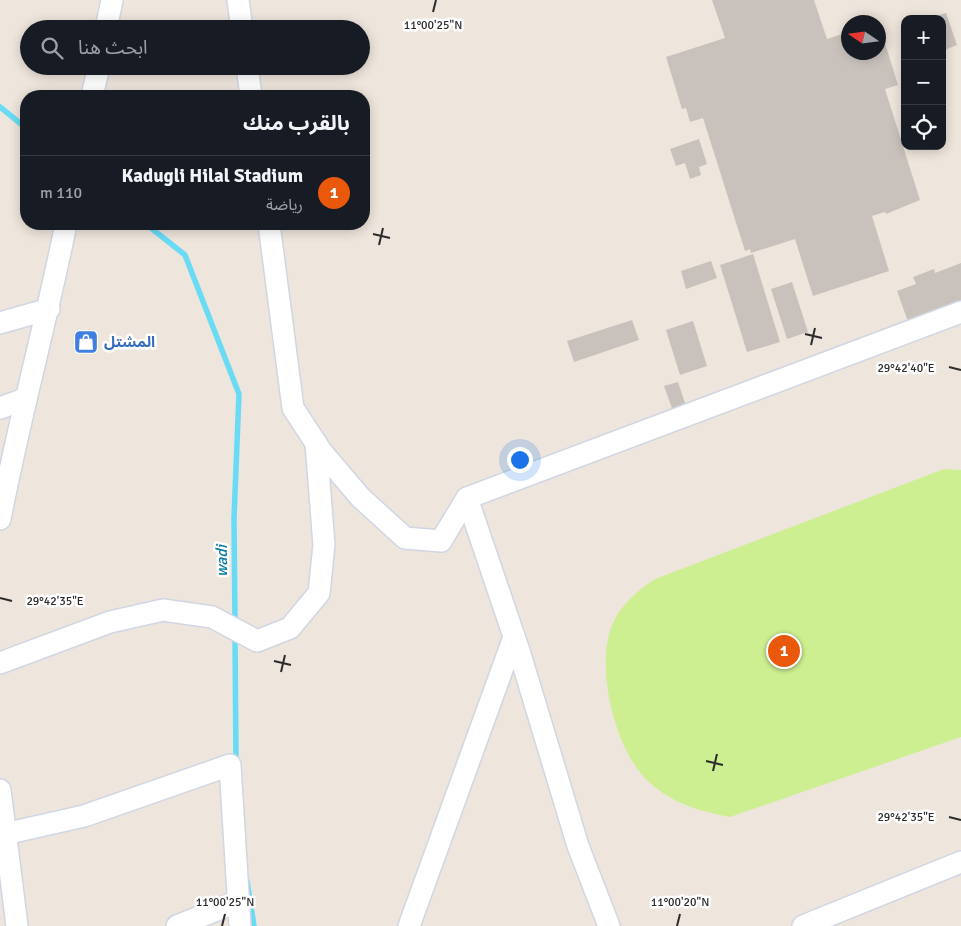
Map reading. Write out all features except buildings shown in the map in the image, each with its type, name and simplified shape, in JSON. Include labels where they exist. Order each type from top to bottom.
[{"type":"street","points":[[108,20],[112,0]]},
{"type":"street","points":[[238,0],[241,20]]},
{"type":"street","points":[[93,90],[96,75]]},
{"type":"street","points":[[248,75],[250,90]]},
{"type":"street","points":[[0,519],[25,399],[49,309],[65,230]]},
{"type":"street","points":[[270,230],[293,408],[316,443],[360,497],[405,538],[441,541],[467,498],[961,312]]},
{"type":"street","points":[[0,323],[49,309]]},
{"type":"street","points":[[0,408],[25,399]]},
{"type":"street","points":[[0,664],[110,622],[163,610],[212,617],[257,641],[290,628],[319,593],[324,545],[316,443]]},
{"type":"street","points":[[467,498],[520,654],[578,846],[610,926]]},
{"type":"street","points":[[409,926],[514,637]]},
{"type":"street","points":[[3,834],[84,816],[230,764],[240,926]]},
{"type":"street","points":[[0,790],[3,834],[17,926]]},
{"type":"street","points":[[803,926],[828,921],[961,862]]},
{"type":"street","points":[[176,926],[239,901]]},
{"type":"green space","points":[[944,469],[961,470],[961,737],[730,817],[687,806],[668,796],[650,783],[638,769],[627,751],[611,708],[607,684],[606,662],[608,641],[616,616],[626,604],[655,579]]},
{"type":"waterway","name":"wadi","points":[[0,107],[20,123]]},
{"type":"waterway","name":"wadi","points":[[154,230],[185,255],[239,394],[234,518],[235,623]]},
{"type":"waterway","name":"wadi","points":[[235,634],[236,763]]},
{"type":"waterway","name":"wadi","points":[[247,881],[254,926]]},
{"type":"place","name":"المشتل","points":[[86,342]]},
{"type":"place","name":"Kadugli Hilal Stadium","points":[[784,651]]}]
